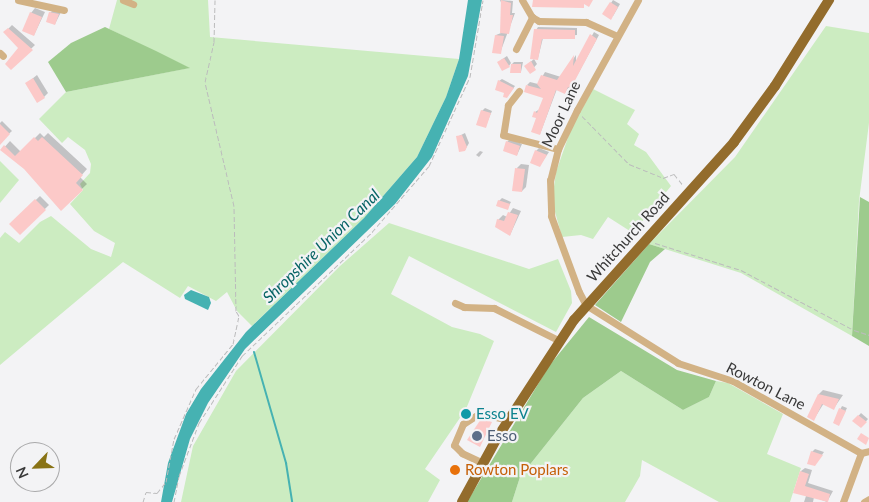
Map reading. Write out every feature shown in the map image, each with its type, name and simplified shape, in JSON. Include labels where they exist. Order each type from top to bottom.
[{"type":"highway","name":"Whitchurch Road","points":[[462,502],[508,420],[586,305],[734,142],[764,102],[829,0]]},
{"type":"street","points":[[18,0],[64,10]]},
{"type":"street","points":[[124,0],[133,4]]},
{"type":"street","points":[[522,0],[532,17],[546,22],[586,22],[617,36]]},
{"type":"street","name":"Moor Lane","points":[[586,305],[566,263],[551,216],[550,180],[558,149],[577,110],[638,0]]},
{"type":"street","points":[[516,49],[532,17]]},
{"type":"street","points":[[519,91],[508,105],[503,135],[558,149]]},
{"type":"street","points":[[455,303],[464,307],[494,308],[560,341]]},
{"type":"street","name":"Rowton Lane","points":[[586,305],[678,363],[733,381],[865,452],[843,502]]},
{"type":"street","points":[[483,463],[462,454],[454,445],[463,424],[480,413],[508,420]]},
{"type":"street","points":[[864,502],[869,499]]},
{"type":"path","points":[[143,502],[146,492],[157,493],[166,482],[174,439],[196,389],[233,344],[239,316],[236,311],[234,206],[206,82],[214,42],[215,0]]},
{"type":"path","points":[[174,502],[179,476],[199,423],[242,356],[372,232],[428,166],[455,114],[470,77],[483,0]]},
{"type":"path","points":[[577,110],[628,164],[663,178],[674,174],[688,193]]},
{"type":"path","points":[[645,240],[742,270],[854,330],[869,335]]},
{"type":"green space","points":[[117,0],[208,0],[210,37],[459,59],[446,97],[417,157],[364,218],[252,326],[237,311],[227,292],[216,301],[188,286],[180,298],[123,262],[0,365],[0,238],[5,232],[19,243],[40,222],[51,216],[91,249],[111,257],[115,243],[94,231],[70,204],[83,190],[80,184],[90,173],[91,164],[85,150],[68,137],[62,143],[39,119],[66,92],[189,68],[109,29]]},
{"type":"green space","points":[[826,26],[869,33],[869,123],[859,201],[852,336],[741,273],[649,244],[735,157]]},
{"type":"green space","points":[[105,27],[190,68],[66,92],[48,62],[71,43]]},
{"type":"green space","points":[[593,89],[635,110],[627,124],[639,134],[634,145],[646,152],[671,186],[633,233],[608,217],[593,239],[581,235],[562,237],[552,201],[556,172],[571,129]]},
{"type":"green space","points":[[0,161],[19,180],[0,203]]},
{"type":"green space","points":[[860,197],[869,202],[869,346],[852,336]]},
{"type":"green space","points":[[389,223],[529,269],[558,259],[571,291],[572,303],[556,332],[409,256],[391,294],[452,327],[480,334],[494,341],[466,409],[425,469],[440,480],[428,502],[181,502],[193,446],[236,371],[340,266]]},
{"type":"green space","points":[[649,244],[665,249],[650,262],[621,322],[595,305]]},
{"type":"green space","points":[[589,317],[677,370],[716,381],[709,397],[683,410],[621,371],[583,398],[520,477],[512,502],[467,502],[549,366]]},
{"type":"green space","points":[[621,371],[683,410],[709,397],[716,381],[728,383],[783,414],[767,454],[801,468],[790,502],[719,502],[642,460],[640,476],[625,502],[512,502],[520,477],[583,398]]},
{"type":"water","points":[[468,0],[482,0],[468,76],[432,157],[395,204],[245,349],[208,403],[190,439],[172,502],[161,502],[168,463],[186,414],[201,389],[246,332],[364,218],[417,157],[446,97],[459,59]]},
{"type":"water","points":[[191,290],[209,297],[211,303],[208,310],[185,299],[184,295]]},
{"type":"building","points":[[501,0],[511,3],[510,15],[513,15],[509,34],[500,33]]},
{"type":"building","points":[[533,0],[593,0],[589,7],[584,4],[584,8],[532,7]]},
{"type":"building","points":[[610,2],[618,7],[611,20],[602,14]]},
{"type":"building","points":[[30,12],[42,17],[34,36],[22,31]]},
{"type":"building","points":[[49,12],[59,14],[55,25],[46,22]]},
{"type":"building","points":[[8,28],[33,50],[11,70],[5,64],[18,48],[3,32]]},
{"type":"building","points":[[534,29],[575,30],[575,39],[542,39],[538,60],[530,59]]},
{"type":"building","points":[[590,34],[597,39],[571,88],[568,87],[565,94],[556,90],[540,135],[531,132],[536,118],[532,117],[534,111],[537,113],[543,98],[524,92],[526,85],[541,89],[537,84],[541,75],[557,80],[574,55],[573,66]]},
{"type":"building","points":[[495,35],[504,36],[501,54],[492,53]]},
{"type":"building","points":[[504,58],[510,67],[502,71],[497,62]]},
{"type":"building","points":[[531,61],[536,70],[530,74],[524,66]]},
{"type":"building","points":[[511,64],[521,64],[521,73],[510,73]]},
{"type":"building","points":[[33,78],[45,98],[37,103],[25,83]]},
{"type":"building","points":[[498,80],[514,88],[507,98],[503,97],[504,93],[495,90]]},
{"type":"building","points":[[481,110],[491,113],[486,128],[476,125]]},
{"type":"building","points":[[0,124],[10,134],[0,145]]},
{"type":"building","points":[[462,135],[467,147],[465,151],[459,152],[456,136]]},
{"type":"building","points":[[34,137],[38,141],[42,137],[83,175],[76,183],[83,190],[61,211],[24,169],[0,150],[4,145],[15,156]]},
{"type":"building","points":[[506,141],[520,146],[517,156],[503,151]]},
{"type":"building","points":[[535,150],[547,155],[540,167],[530,163]]},
{"type":"building","points":[[515,168],[525,169],[522,192],[512,191]]},
{"type":"building","points":[[35,199],[46,210],[20,235],[9,224]]},
{"type":"building","points":[[498,200],[510,204],[508,210],[496,206]]},
{"type":"building","points":[[508,212],[518,215],[510,236],[495,227],[497,219],[504,221]]},
{"type":"building","points":[[818,394],[839,399],[834,410],[822,404],[814,421],[807,417]]},
{"type":"building","points":[[839,408],[846,411],[839,426],[833,423]]},
{"type":"building","points":[[858,415],[867,422],[861,428],[852,421]]},
{"type":"building","points":[[481,419],[492,422],[480,447],[467,440]]},
{"type":"building","points":[[861,433],[869,438],[866,445],[857,439]]},
{"type":"building","points":[[811,451],[823,455],[815,466],[807,464]]},
{"type":"building","points":[[800,471],[809,474],[805,486],[830,494],[828,502],[793,493]]},
{"type":"waterway","points":[[254,352],[286,463],[292,502]]},
{"type":"place","name":"Esso EV","points":[[466,414]]},
{"type":"place","name":"Esso","points":[[477,436]]},
{"type":"place","name":"Rowton Poplars","points":[[455,470]]},
{"type":"water label","name":"Shropshire Union Canal","points":[[321,246]]}]
